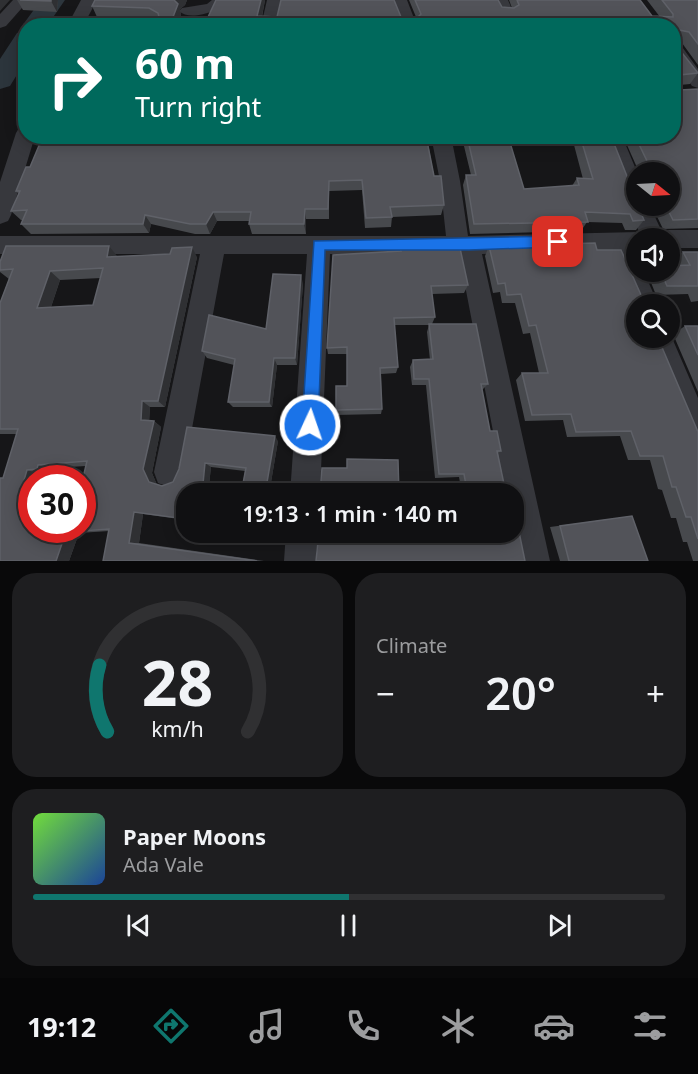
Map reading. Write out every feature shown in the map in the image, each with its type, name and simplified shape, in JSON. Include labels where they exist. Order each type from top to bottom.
[{"type":"street","points":[[0,23],[21,0]]},
{"type":"street","points":[[78,18],[89,0]]},
{"type":"street","points":[[187,10],[211,8],[221,0]]},
{"type":"street","points":[[271,18],[275,0]]},
{"type":"street","points":[[399,0],[407,18]]},
{"type":"street","points":[[681,58],[698,82]]},
{"type":"street","points":[[0,216],[23,144]]},
{"type":"street","points":[[443,144],[534,561]]},
{"type":"street","points":[[615,144],[626,172]]},
{"type":"street","points":[[680,239],[698,239]]},
{"type":"street","points":[[0,245],[464,245],[626,240]]},
{"type":"street","points":[[169,472],[214,244]]},
{"type":"street","points":[[306,483],[319,245]]},
{"type":"street","points":[[663,348],[698,431]]},
{"type":"street","points":[[300,561],[301,543]]},
{"type":"building","points":[[95,0],[174,0],[178,4],[173,17],[208,17],[216,0],[261,0],[257,16],[277,17],[281,0],[394,0],[401,17],[418,17],[421,14],[415,0],[498,0],[502,7],[514,8],[519,5],[517,0],[640,0],[652,16],[673,17],[662,0],[698,0],[698,44],[689,32],[681,30],[681,18],[78,18],[159,17],[158,13],[149,8],[92,6]]},
{"type":"building","points":[[681,52],[698,73],[681,75]]},
{"type":"building","points":[[698,89],[698,219],[673,220],[671,216],[680,216],[680,162],[647,162],[639,144],[681,144],[681,90]]},
{"type":"building","points":[[40,144],[428,144],[434,176],[441,176],[444,205],[390,207],[392,217],[366,218],[362,180],[329,181],[328,209],[305,209],[304,224],[249,224],[251,212],[213,212],[206,224],[190,224],[145,215],[143,224],[21,224],[27,210],[11,211],[20,191],[16,191],[26,167],[30,167]]},
{"type":"building","points":[[469,144],[510,144],[524,189],[579,185],[577,178],[593,179],[582,144],[614,144],[626,174],[626,214],[585,212],[588,222],[474,224],[466,175],[476,175]]},
{"type":"building","points":[[631,216],[642,216],[644,220],[633,221]]},
{"type":"building","points":[[595,243],[597,250],[621,250],[626,261],[626,282],[635,282],[641,294],[626,294],[626,348],[662,348],[698,432],[698,539],[691,517],[686,517],[676,487],[672,487],[663,456],[640,456],[631,431],[576,432],[571,414],[532,415],[522,373],[548,373],[536,325],[529,326],[521,294],[507,295],[505,283],[498,284],[489,246]]},
{"type":"building","points":[[6,246],[109,246],[107,257],[170,254],[172,248],[192,247],[158,401],[142,401],[141,420],[154,421],[143,469],[149,482],[162,486],[173,482],[179,469],[187,427],[275,436],[267,483],[243,483],[246,468],[205,463],[203,483],[176,483],[176,518],[134,512],[129,543],[257,561],[103,561],[109,529],[96,530],[96,465],[86,465],[87,461],[18,465],[18,543],[62,543],[56,561],[0,561],[0,478],[3,478],[18,429],[0,429],[0,303],[13,269],[0,270],[0,262]],"holes":[[[103,268],[93,305],[37,308],[50,271]]]},
{"type":"building","points":[[400,248],[460,248],[468,285],[431,286],[435,317],[394,318],[398,367],[380,368],[382,409],[336,410],[336,386],[347,386],[347,347],[327,348],[333,255],[401,251]]},
{"type":"building","points":[[683,252],[698,252],[698,286],[667,286],[665,282],[680,282],[680,265],[690,265]]},
{"type":"building","points":[[273,274],[301,275],[295,358],[274,358],[269,402],[228,402],[235,359],[202,351],[209,315],[266,329]]},
{"type":"building","points":[[429,324],[476,324],[488,384],[481,384],[490,431],[497,431],[501,451],[497,451],[504,483],[466,483],[464,474],[439,474],[429,379],[414,379],[413,360],[433,359]]},
{"type":"building","points":[[685,326],[698,326],[698,355]]},
{"type":"building","points":[[347,459],[398,460],[399,483],[321,483],[322,468],[347,468]]},
{"type":"building","points":[[632,516],[648,561],[569,561],[560,526]]},
{"type":"building","points":[[318,543],[521,543],[525,561],[316,561]]},
{"type":"waterway","points":[[40,18],[53,0]]},
{"type":"waterway","points":[[0,80],[18,51]]},
{"type":"route","points":[[310,425],[319,245],[469,245],[558,242]]}]
